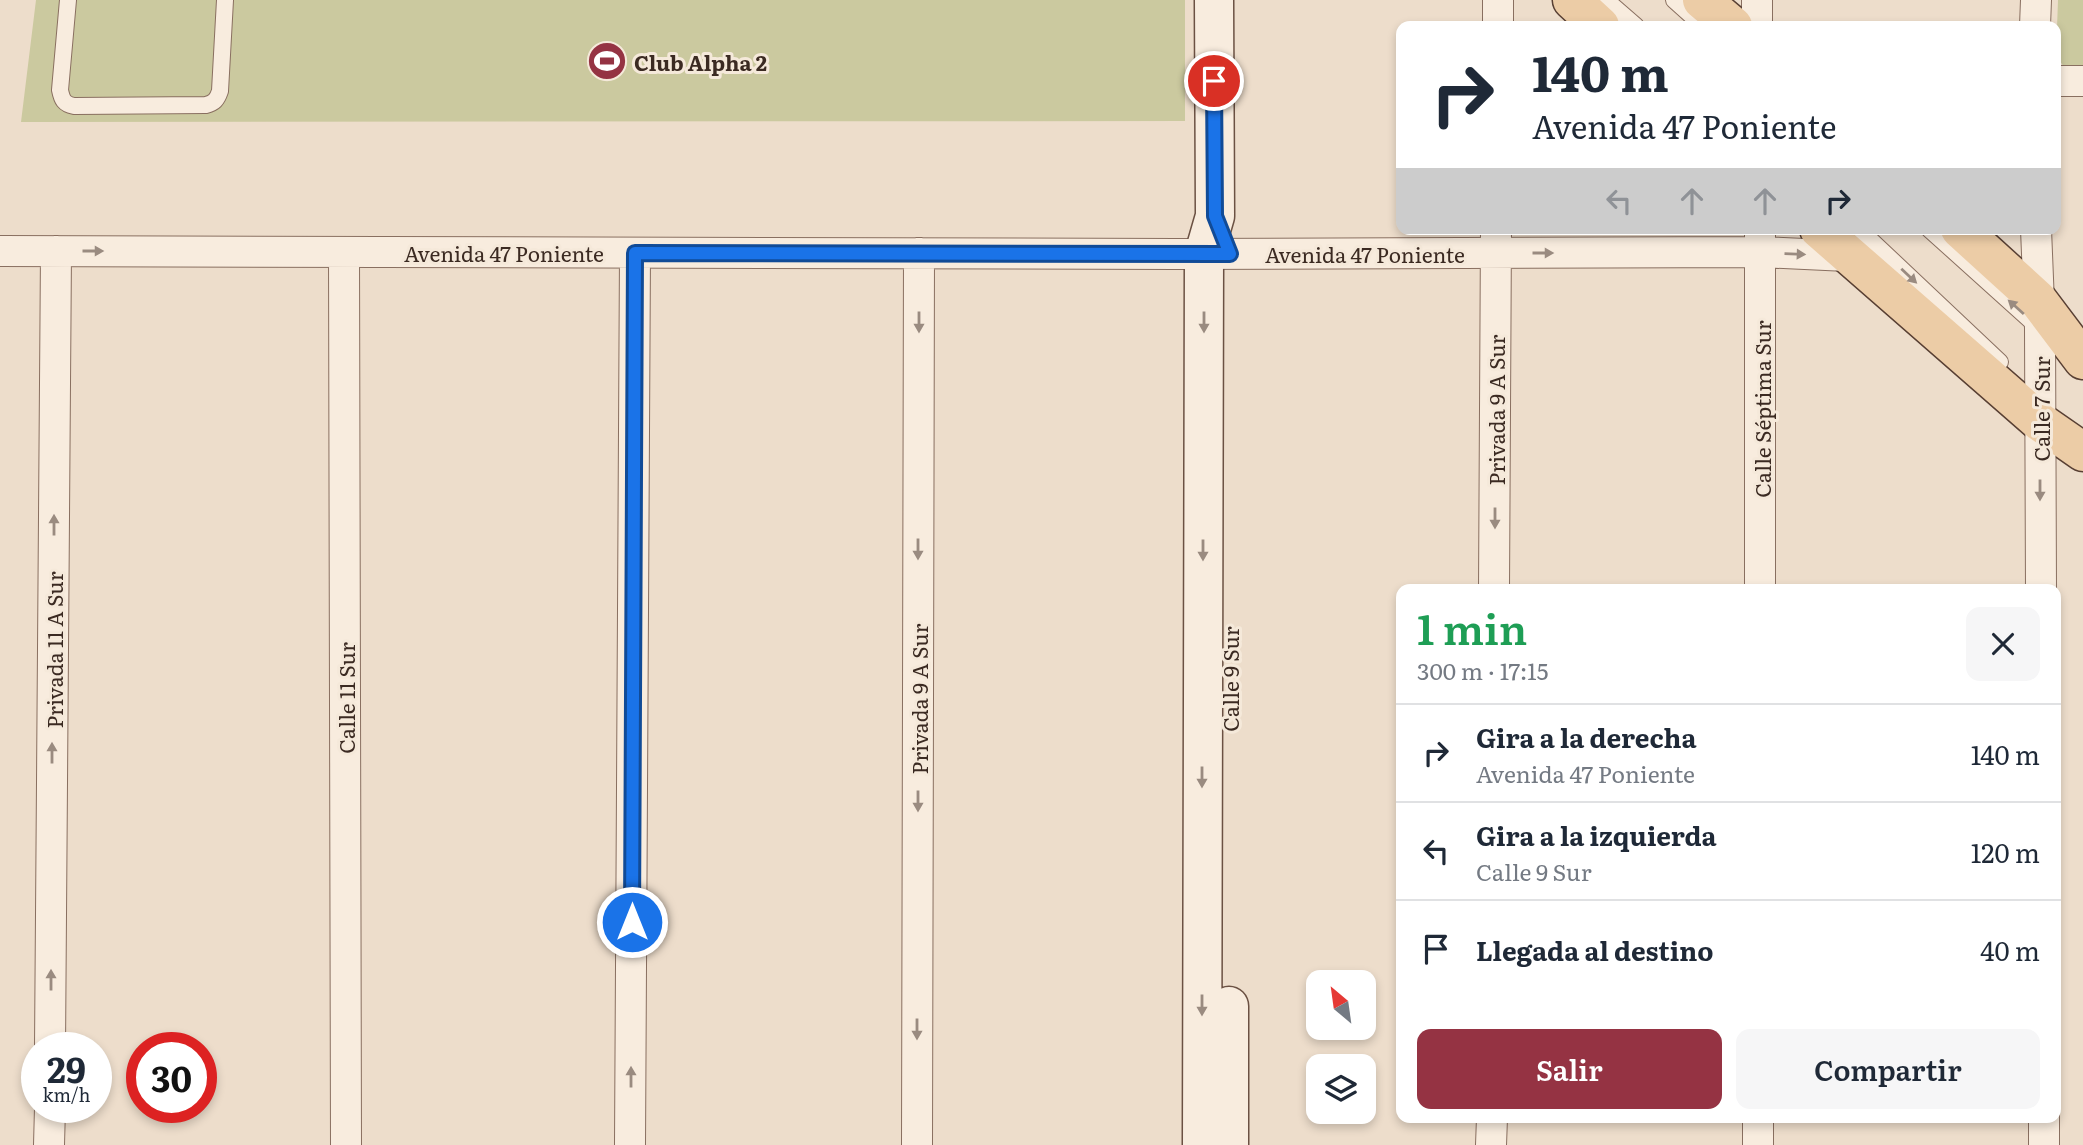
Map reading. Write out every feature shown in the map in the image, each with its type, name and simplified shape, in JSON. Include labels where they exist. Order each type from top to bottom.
[{"type":"main road","points":[[1572,0],[1595,21]]},
{"type":"main road","points":[[1702,0],[1727,21]]},
{"type":"main road","points":[[1835,235],[1853,242],[2027,394],[2083,452]]},
{"type":"main road","points":[[1966,235],[2083,360]]},
{"type":"street","name":"Calle 9 Sur","points":[[1214,0],[1229,1145]]},
{"type":"street","points":[[1497,21],[1498,0]]},
{"type":"street","points":[[1757,0],[1758,21]]},
{"type":"street","points":[[2035,21],[2036,0]]},
{"type":"street","points":[[2061,81],[2083,81]]},
{"type":"street","name":"Calle 7 Sur","points":[[2036,235],[2038,314],[2027,394],[2041,584]]},
{"type":"street","name":"Avenida 47 Poniente","points":[[0,251],[1217,254],[1496,241],[1853,242]]},
{"type":"street","name":"Privada 9 A Sur","points":[[1494,584],[1496,241]]},
{"type":"street","name":"Calle Séptima Sur","points":[[1760,584],[1761,241]]},
{"type":"street","name":"Privada 11 A Sur","points":[[50,1032],[56,251]]},
{"type":"street","name":"Calle 11 Sur","points":[[344,252],[346,1145]]},
{"type":"street","points":[[630,1145],[635,253]]},
{"type":"street","name":"Privada 9 A Sur","points":[[917,1145],[919,253]]},
{"type":"street","name":"Calle 9 Sur","points":[[1202,1145],[1217,254]]},
{"type":"street","points":[[2038,314],[2083,339]]},
{"type":"street","points":[[2027,394],[2083,462]]},
{"type":"street","points":[[49,1145],[50,1123]]},
{"type":"street","points":[[1491,1145],[1492,1123]]},
{"type":"street","points":[[1758,1123],[1758,1145]]},
{"type":"street","points":[[2044,1123],[2044,1145]]},
{"type":"lane","points":[[68,0],[61,98],[66,104],[74,106],[133,106],[205,105],[218,98],[225,0]]},
{"type":"lane","points":[[1606,0],[1630,21]]},
{"type":"lane","points":[[1674,0],[1697,21]]},
{"type":"lane","points":[[1937,235],[2038,314],[2083,371]]},
{"type":"lane","points":[[1853,242],[2027,394],[2083,435]]},
{"type":"shaded area","name":"Club Alpha 2","points":[[36,0],[1185,0],[1185,121],[21,122]]},
{"type":"shaded area","points":[[2058,0],[2083,0],[2083,76],[2071,76],[2061,63],[2061,21],[2057,21]]},
{"type":"place","name":"Club Alpha 2","points":[[607,61]]},
{"type":"route","points":[[632,922],[635,253],[1230,254],[1215,216],[1214,81]]}]
